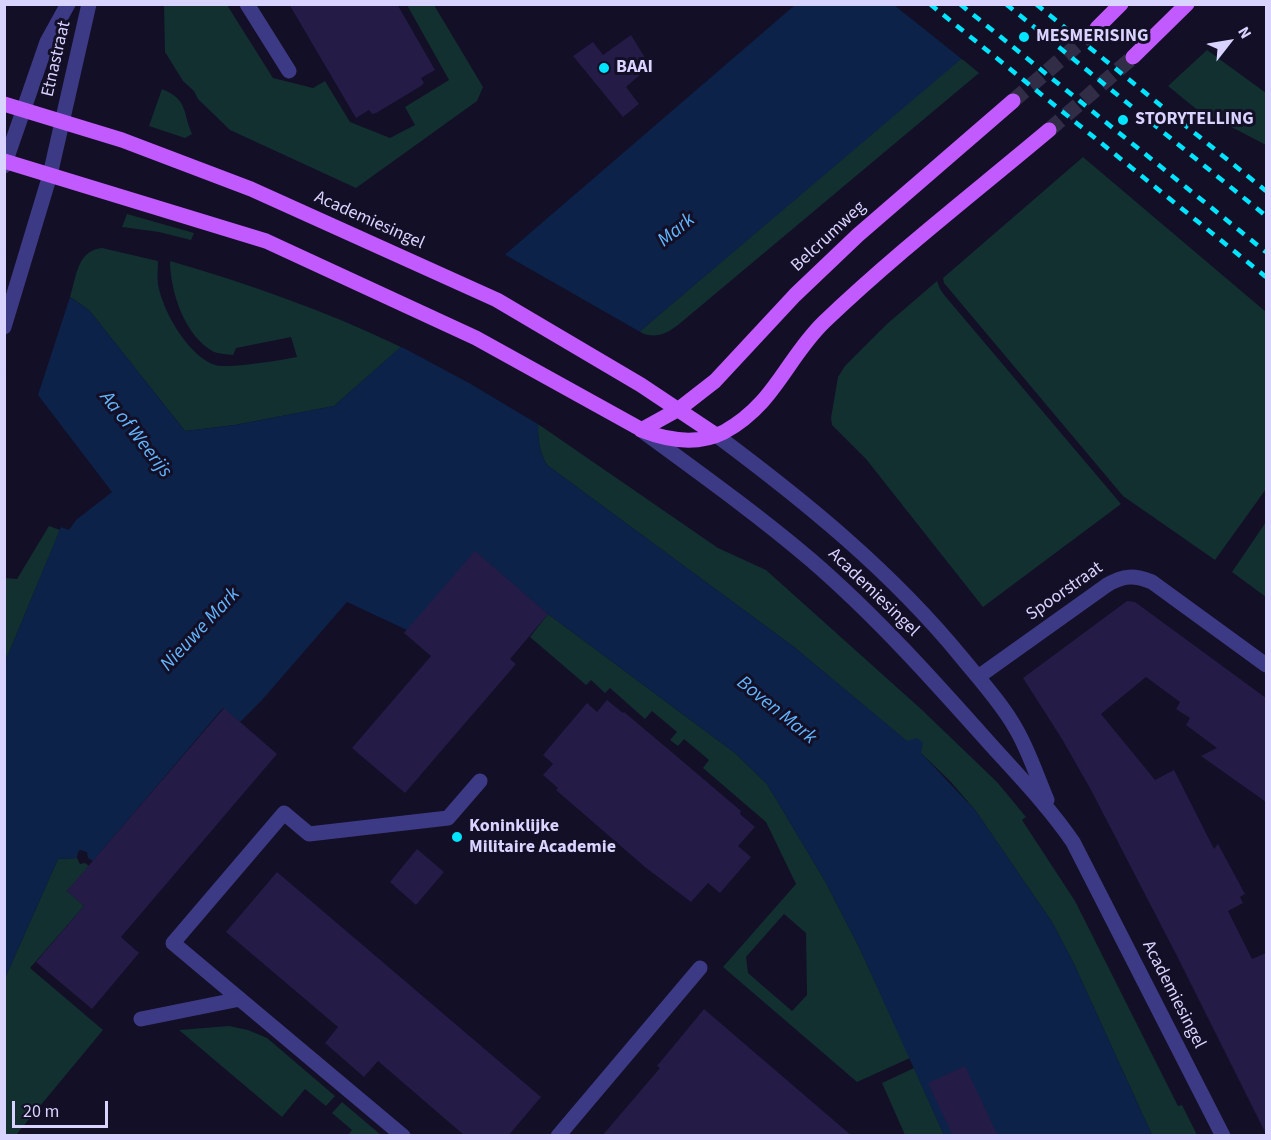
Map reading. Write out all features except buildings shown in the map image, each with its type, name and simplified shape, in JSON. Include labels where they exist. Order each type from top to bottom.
[{"type":"main road","points":[[1097,28],[1121,4]]},
{"type":"main road","points":[[1133,57],[1187,4]]},
{"type":"main road","name":"Belcrumweg","points":[[679,409],[726,370],[795,295],[858,235],[1013,100]]},
{"type":"main road","name":"Academiesingel","points":[[4,104],[122,140],[251,189],[497,300],[641,385],[716,435]]},
{"type":"main road","points":[[716,435],[747,417],[769,396],[795,358],[823,324],[1049,130]]},
{"type":"main road","name":"Academiesingel","points":[[5,163],[266,241],[476,338],[641,430],[680,441],[716,435]]},
{"type":"main road","points":[[641,430],[679,409]]},
{"type":"street","name":"Etnastraat","points":[[5,163],[47,42],[68,4]]},
{"type":"street","name":"Etnastraat","points":[[4,327],[50,175],[89,4]]},
{"type":"street","points":[[247,4],[289,71]]},
{"type":"street","name":"Academiesingel","points":[[641,430],[755,515],[811,560],[860,605],[949,697],[1052,811],[1073,842],[1223,1136]]},
{"type":"street","name":"Academiesingel","points":[[716,435],[795,495],[866,556],[937,627],[1016,729],[1052,811]]},
{"type":"street","name":"Spoorstraat","points":[[978,677],[1107,585],[1127,576],[1139,577],[1152,582],[1266,665]]},
{"type":"street","points":[[403,1136],[173,943],[284,813],[309,834],[448,818],[480,781]]},
{"type":"street","points":[[558,1136],[700,968]]},
{"type":"street","points":[[141,1019],[240,999]]},
{"type":"green space","points":[[164,5],[227,5],[273,78],[313,88],[325,81],[350,122],[390,138],[415,125],[405,107],[449,80],[407,5],[434,5],[483,87],[477,101],[356,188],[230,130],[183,81],[165,52]]},
{"type":"green space","points":[[1207,50],[1266,93],[1266,145],[1195,108],[1168,86]]},
{"type":"green space","points":[[961,58],[979,73],[678,325],[659,335],[639,332]]},
{"type":"green space","points":[[162,89],[176,97],[183,107],[192,134],[185,138],[149,126]]},
{"type":"green space","points":[[1083,157],[1266,312],[1266,489],[1215,560],[1123,496],[944,283],[943,278]]},
{"type":"green space","points":[[127,214],[194,233],[191,240],[159,232],[122,227]]},
{"type":"green space","points":[[102,248],[158,261],[160,295],[171,319],[195,352],[215,365],[242,365],[297,357],[291,337],[236,348],[233,355],[214,352],[204,345],[187,325],[181,312],[173,286],[170,261],[287,299],[401,347],[334,406],[235,425],[185,431],[89,310],[70,297],[79,265],[87,254]]},
{"type":"green space","points":[[937,281],[945,296],[1121,504],[983,607],[866,459],[832,425],[831,418],[838,377],[845,366],[887,324]]},
{"type":"green space","points":[[538,424],[718,548],[766,570],[921,709],[997,782],[1026,817],[1022,820],[1075,901],[1178,1106],[1182,1105],[1197,1135],[1152,1135],[1074,964],[1052,922],[975,810],[951,782],[921,753],[794,647],[547,465],[542,455]]},
{"type":"green space","points":[[1266,522],[1266,597],[1232,572]]},
{"type":"green space","points":[[49,526],[60,530],[5,662],[5,578],[17,579]]},
{"type":"green space","points":[[548,614],[735,753],[767,784],[825,881],[859,947],[910,1058],[857,1082],[723,967],[796,884],[766,822],[703,768],[709,760],[684,739],[678,746],[670,740],[677,732],[652,711],[645,719],[610,688],[605,693],[591,680],[586,685],[530,637]],"holes":[[[784,914],[806,933],[807,995],[792,1011],[748,973],[746,957]]]},
{"type":"green space","points":[[77,858],[80,864],[85,863],[89,866],[67,891],[84,906],[30,968],[103,1030],[16,1135],[5,1136],[5,978],[58,859]]},
{"type":"green space","points":[[229,1026],[248,1030],[267,1038],[335,1096],[326,1106],[305,1089],[282,1117],[179,1030]]},
{"type":"green space","points":[[914,1068],[944,1135],[905,1135],[882,1083]]},
{"type":"green space","points":[[342,1102],[381,1135],[348,1135],[352,1130],[332,1113]]},
{"type":"water","points":[[795,5],[1025,5],[639,332],[538,423],[544,460],[547,465],[794,647],[907,741],[917,738],[923,743],[921,753],[975,810],[1052,922],[1074,964],[1152,1135],[944,1135],[859,947],[825,881],[767,784],[735,753],[548,614],[475,552],[409,631],[347,602],[240,722],[223,708],[93,861],[88,858],[87,852],[80,850],[77,858],[58,859],[5,978],[5,662],[61,527],[69,530],[76,520],[112,492],[38,395],[5,373],[5,254],[89,310],[185,431],[235,425],[334,406],[515,246]]},
{"type":"pier","points":[[894,4],[1028,4],[963,60],[894,5]]},
{"type":"pier","points":[[502,253],[642,333],[541,426],[469,383],[398,345]]},
{"type":"pier","points":[[5,254],[70,297],[38,395],[4,373]]},
{"type":"tunnel","points":[[1013,101],[1097,28]]},
{"type":"tunnel","points":[[1049,130],[1133,57]]},
{"type":"railway","points":[[930,4],[1266,277]]},
{"type":"railway","points":[[960,4],[1266,252]]},
{"type":"railway","points":[[1006,4],[1266,216]]},
{"type":"railway","points":[[1036,4],[1266,191]]},
{"type":"place","name":"MESMERISING","points":[[1024,37]]},
{"type":"place","name":"BAAI","points":[[604,68]]},
{"type":"place","name":"STORYTELLING","points":[[1123,120]]},
{"type":"place","name":"Koninklijke Militaire Academie","points":[[457,837]]},
{"type":"water label","name":"Mark","points":[[677,231]]},
{"type":"water label","name":"Aa of Weerijs","points":[[135,435]]},
{"type":"water label","name":"Nieuwe Mark","points":[[201,630]]},
{"type":"water label","name":"Boven Mark","points":[[776,711]]}]
